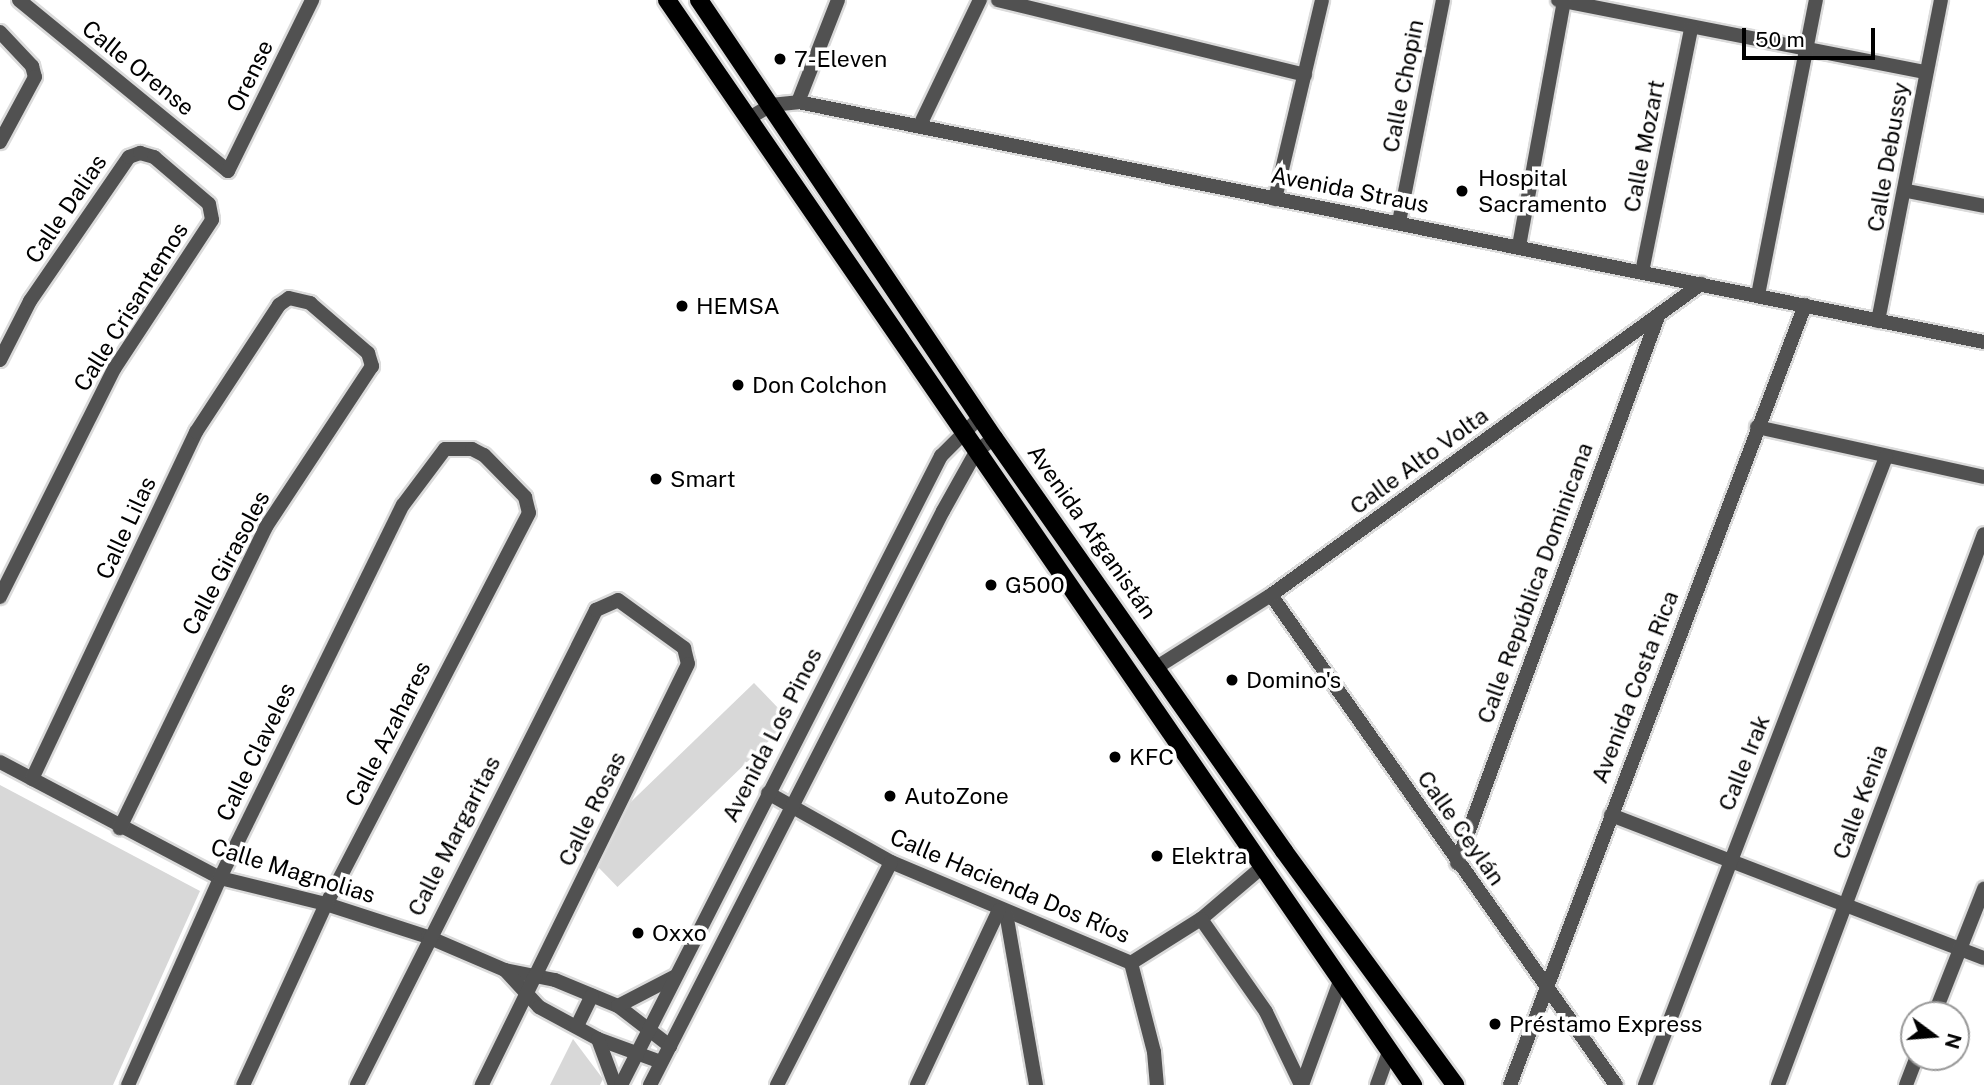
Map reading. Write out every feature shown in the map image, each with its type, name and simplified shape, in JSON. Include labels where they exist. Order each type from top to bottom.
[{"type":"main road","name":"Avenida Afganistán","points":[[667,0],[751,117],[872,305],[1069,581],[1261,868],[1413,1085]]},
{"type":"main road","name":"Avenida Afganistán","points":[[699,0],[994,438],[1284,851],[1455,1085]]},
{"type":"street","name":"Calle Orense","points":[[19,0],[228,172]]},
{"type":"street","name":"Orense","points":[[228,172],[312,0]]},
{"type":"street","points":[[798,102],[838,0]]},
{"type":"street","points":[[920,125],[980,0]]},
{"type":"street","points":[[998,0],[1305,75]]},
{"type":"street","points":[[1275,199],[1322,0]]},
{"type":"street","name":"Calle Chopin","points":[[1399,222],[1443,0]]},
{"type":"street","points":[[1519,246],[1562,0],[1691,29],[1805,47],[1926,72]]},
{"type":"street","points":[[1758,295],[1816,0]]},
{"type":"street","name":"Calle Debussy","points":[[1878,321],[1907,191],[1926,72],[1941,0]]},
{"type":"street","name":"Calle Mozart","points":[[1642,272],[1691,29]]},
{"type":"street","points":[[0,32],[32,66],[35,78],[0,142]]},
{"type":"street","name":"Avenida Straus","points":[[751,117],[771,105],[798,102],[1984,342]]},
{"type":"street","name":"Calle Crisantemos","points":[[0,597],[114,369],[212,220],[209,204],[154,157],[140,153],[129,157]]},
{"type":"street","name":"Calle Dalias","points":[[0,360],[30,301],[129,157]]},
{"type":"street","points":[[1907,191],[1984,206]]},
{"type":"street","name":"Calle Alto Volta","points":[[1157,667],[1271,594],[1657,319],[1701,284]]},
{"type":"street","name":"Calle Girasoles","points":[[120,828],[266,527],[372,366],[368,353],[310,303],[289,298],[279,305]]},
{"type":"street","name":"Calle Lilas","points":[[32,779],[196,432],[279,305]]},
{"type":"street","name":"Avenida Costa Rica","points":[[1510,1085],[1805,305]]},
{"type":"street","name":"Calle República Dominicana","points":[[1457,863],[1657,319]]},
{"type":"street","name":"Avenida Los Pinos","points":[[621,1085],[941,456],[962,432],[980,417]]},
{"type":"street","points":[[1757,427],[1984,477]]},
{"type":"street","points":[[650,1085],[976,452],[994,438]]},
{"type":"street","name":"Calle Claveles","points":[[128,1085],[220,878],[362,583],[403,505],[445,449]]},
{"type":"street","name":"Calle Azahares","points":[[243,1085],[326,904],[529,513],[525,497],[484,455],[472,449],[445,449]]},
{"type":"street","name":"Calle Irak","points":[[1645,1085],[1886,457]]},
{"type":"street","name":"Calle Kenia","points":[[1778,1085],[1984,534]]},
{"type":"street","name":"Calle Ceylán","points":[[1271,594],[1457,863],[1616,1085]]},
{"type":"street","name":"Calle Rosas","points":[[482,1085],[688,664],[684,649],[629,604],[608,601],[596,610]]},
{"type":"street","name":"Calle Margaritas","points":[[357,1085],[428,937],[596,610]]},
{"type":"street","name":"Calle Magnolias","points":[[0,762],[120,828],[220,878],[326,904],[428,937],[505,970],[536,975],[592,995],[618,1006],[647,1033],[670,1046]]},
{"type":"street","name":"Calle Hacienda Dos Ríos","points":[[768,793],[891,862],[1002,912],[1131,963],[1201,919],[1261,868]]},
{"type":"street","points":[[1611,815],[1984,958]]},
{"type":"street","points":[[777,1085],[891,862]]},
{"type":"street","points":[[1940,1001],[1984,888]]},
{"type":"street","points":[[916,1085],[1002,912]]},
{"type":"street","points":[[1002,912],[1036,1085]]},
{"type":"street","points":[[1201,919],[1266,1012],[1301,1085]]},
{"type":"street","points":[[1131,963],[1154,1052],[1157,1085]]},
{"type":"street","name":"Calle Magnolias","points":[[505,970],[526,996],[598,1039],[639,1051],[661,1062]]},
{"type":"street","points":[[618,1006],[675,976]]},
{"type":"street","points":[[1301,1085],[1340,981]]},
{"type":"street","points":[[577,1026],[592,995]]},
{"type":"street","points":[[598,1039],[615,1085]]},
{"type":"street","points":[[1377,1085],[1389,1052]]},
{"type":"shaded area","points":[[754,683],[790,720],[617,887],[581,850]]},
{"type":"shaded area","points":[[0,785],[200,891],[113,1085],[0,1085]]},
{"type":"shaded area","points":[[573,1039],[603,1079],[600,1085],[550,1085]]},
{"type":"place","name":"7-Eleven","points":[[780,59]]},
{"type":"place","name":"Hospital Sacramento","points":[[1462,191]]},
{"type":"place","name":"HEMSA","points":[[682,306]]},
{"type":"place","name":"Don Colchon","points":[[738,385]]},
{"type":"place","name":"Smart","points":[[656,479]]},
{"type":"place","name":"G500","points":[[991,585]]},
{"type":"place","name":"Domino's","points":[[1232,680]]},
{"type":"place","name":"KFC","points":[[1115,757]]},
{"type":"place","name":"AutoZone","points":[[890,796]]},
{"type":"place","name":"Elektra","points":[[1157,856]]},
{"type":"place","name":"Oxxo","points":[[638,933]]},
{"type":"place","name":"Préstamo Express","points":[[1495,1024]]}]
